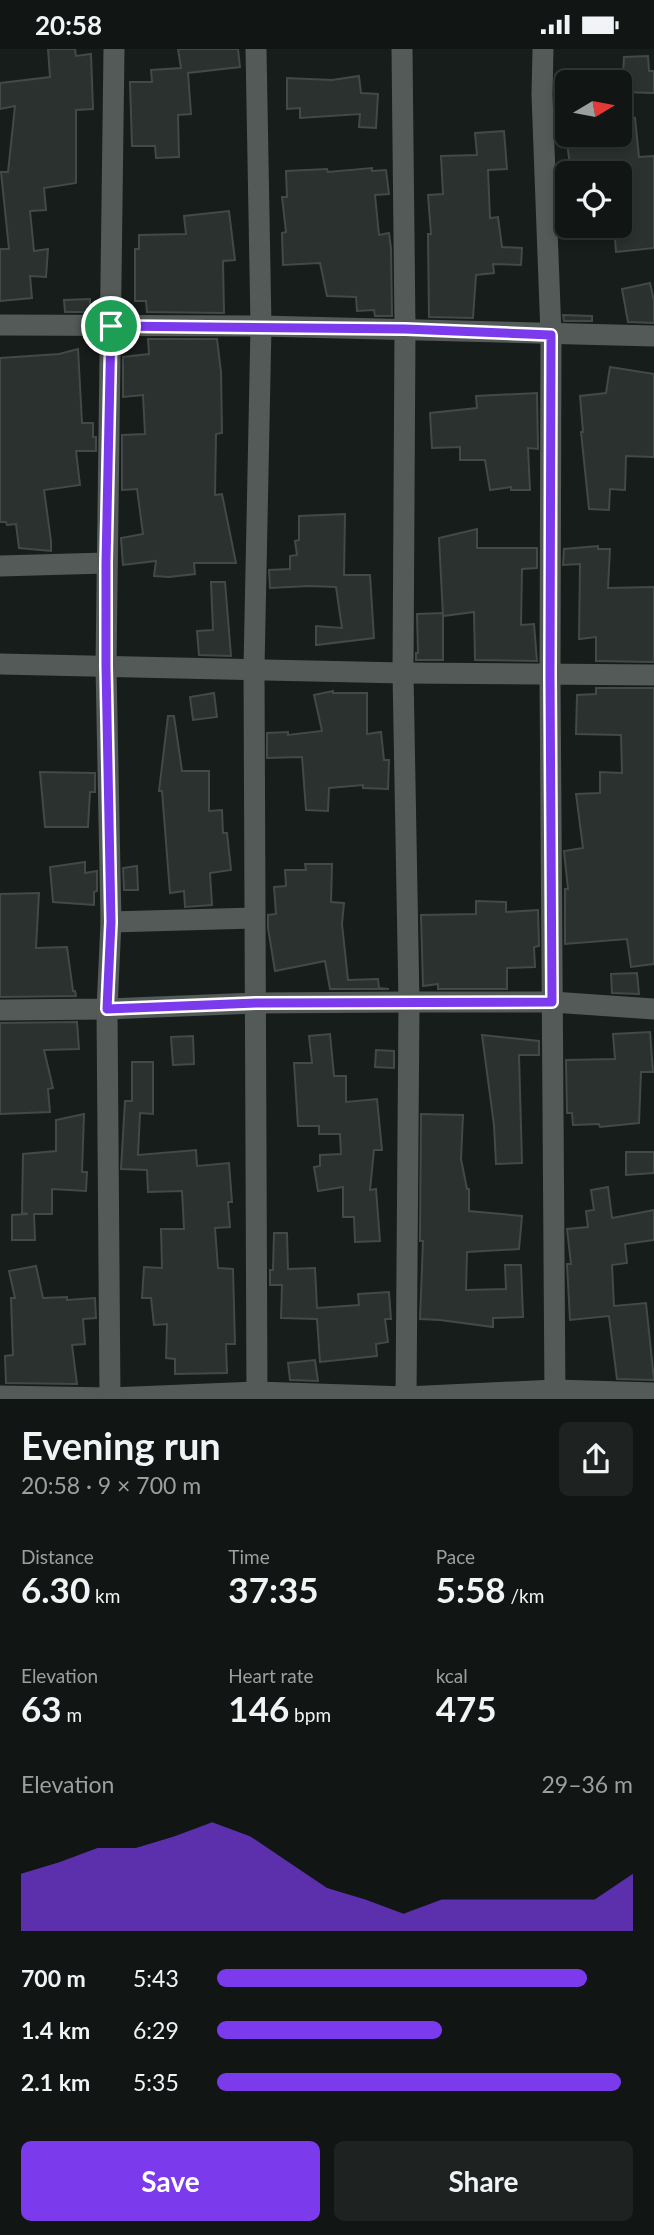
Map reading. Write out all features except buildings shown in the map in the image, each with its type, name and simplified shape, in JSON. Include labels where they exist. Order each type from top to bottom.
[{"type":"street","points":[[110,1398],[107,1009],[111,922],[106,563],[114,49]]},
{"type":"street","points":[[256,49],[261,326],[254,668],[257,1395]]},
{"type":"street","points":[[402,49],[405,329],[403,673],[409,1002],[405,1398]]},
{"type":"street","points":[[543,49],[542,95],[551,335],[550,675],[555,1394]]},
{"type":"street","points":[[0,325],[261,326],[654,336]]},
{"type":"street","points":[[0,566],[106,563]]},
{"type":"street","points":[[0,664],[403,673],[654,675]]},
{"type":"street","points":[[111,922],[254,918]]},
{"type":"street","points":[[0,1010],[409,1002],[552,1002],[654,1009]]},
{"type":"street","points":[[0,1396],[110,1398],[257,1395],[405,1398],[654,1392]]},
{"type":"route","points":[[111,326],[261,326],[551,335],[552,1002],[256,1003],[107,1009],[111,922],[106,563],[111,326]]}]
